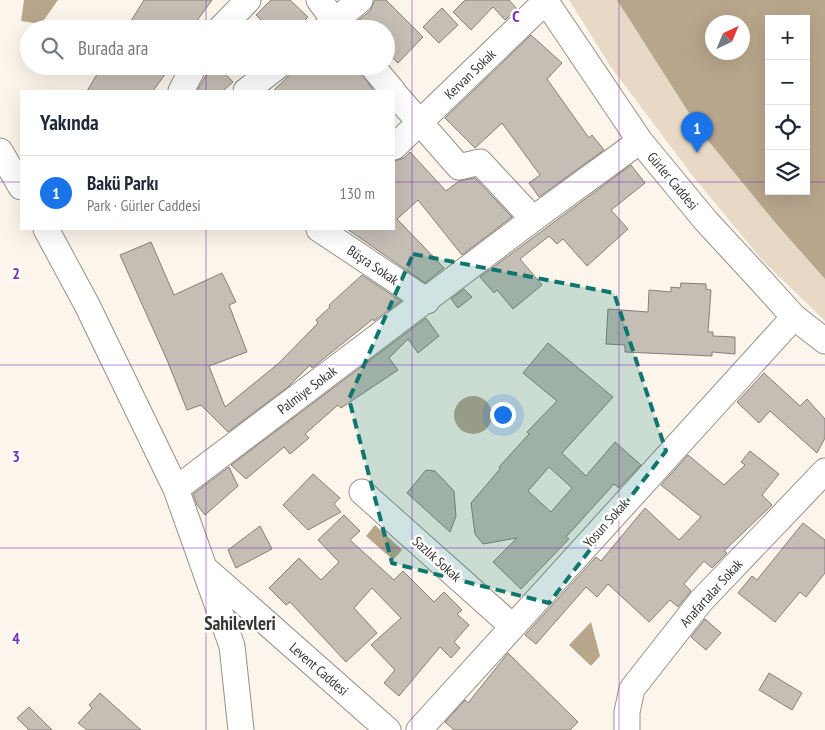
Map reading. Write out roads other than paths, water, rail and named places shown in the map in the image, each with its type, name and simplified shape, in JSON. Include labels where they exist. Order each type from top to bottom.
[{"type":"street","points":[[229,20],[248,0]]},
{"type":"street","points":[[319,0],[331,20]]},
{"type":"street","points":[[340,20],[360,0]]},
{"type":"street","name":"Kervan Sokak","points":[[395,146],[546,1]]},
{"type":"street","name":"Gürler Caddesi","points":[[546,1],[640,142],[706,222],[794,317],[825,341]]},
{"type":"street","points":[[182,90],[189,75]]},
{"type":"street","points":[[247,90],[266,75]]},
{"type":"street","points":[[379,75],[391,90]]},
{"type":"street","points":[[395,94],[459,167],[480,162],[533,219]]},
{"type":"street","name":"Palmiye Sokak","points":[[176,489],[533,219],[640,142]]},
{"type":"street","points":[[0,151],[20,185]]},
{"type":"street","points":[[47,230],[87,305],[176,489],[232,646],[241,730]]},
{"type":"street","name":"Büşra Sokak","points":[[320,230],[427,301]]},
{"type":"street","name":"Yosun Sokak","points":[[419,730],[794,317]]},
{"type":"street","name":"Anafartalar Sokak","points":[[627,730],[627,712],[632,689],[700,601],[825,471]]},
{"type":"street","name":"Sazlık Sokak","points":[[362,492],[512,626]]},
{"type":"street","name":"Levent Caddesi","points":[[205,568],[388,730]]},
{"type":"place","name":"Bakü Parkı","points":[[697,153]]},
{"type":"district","name":"Sahilevleri","points":[[240,623]]}]
